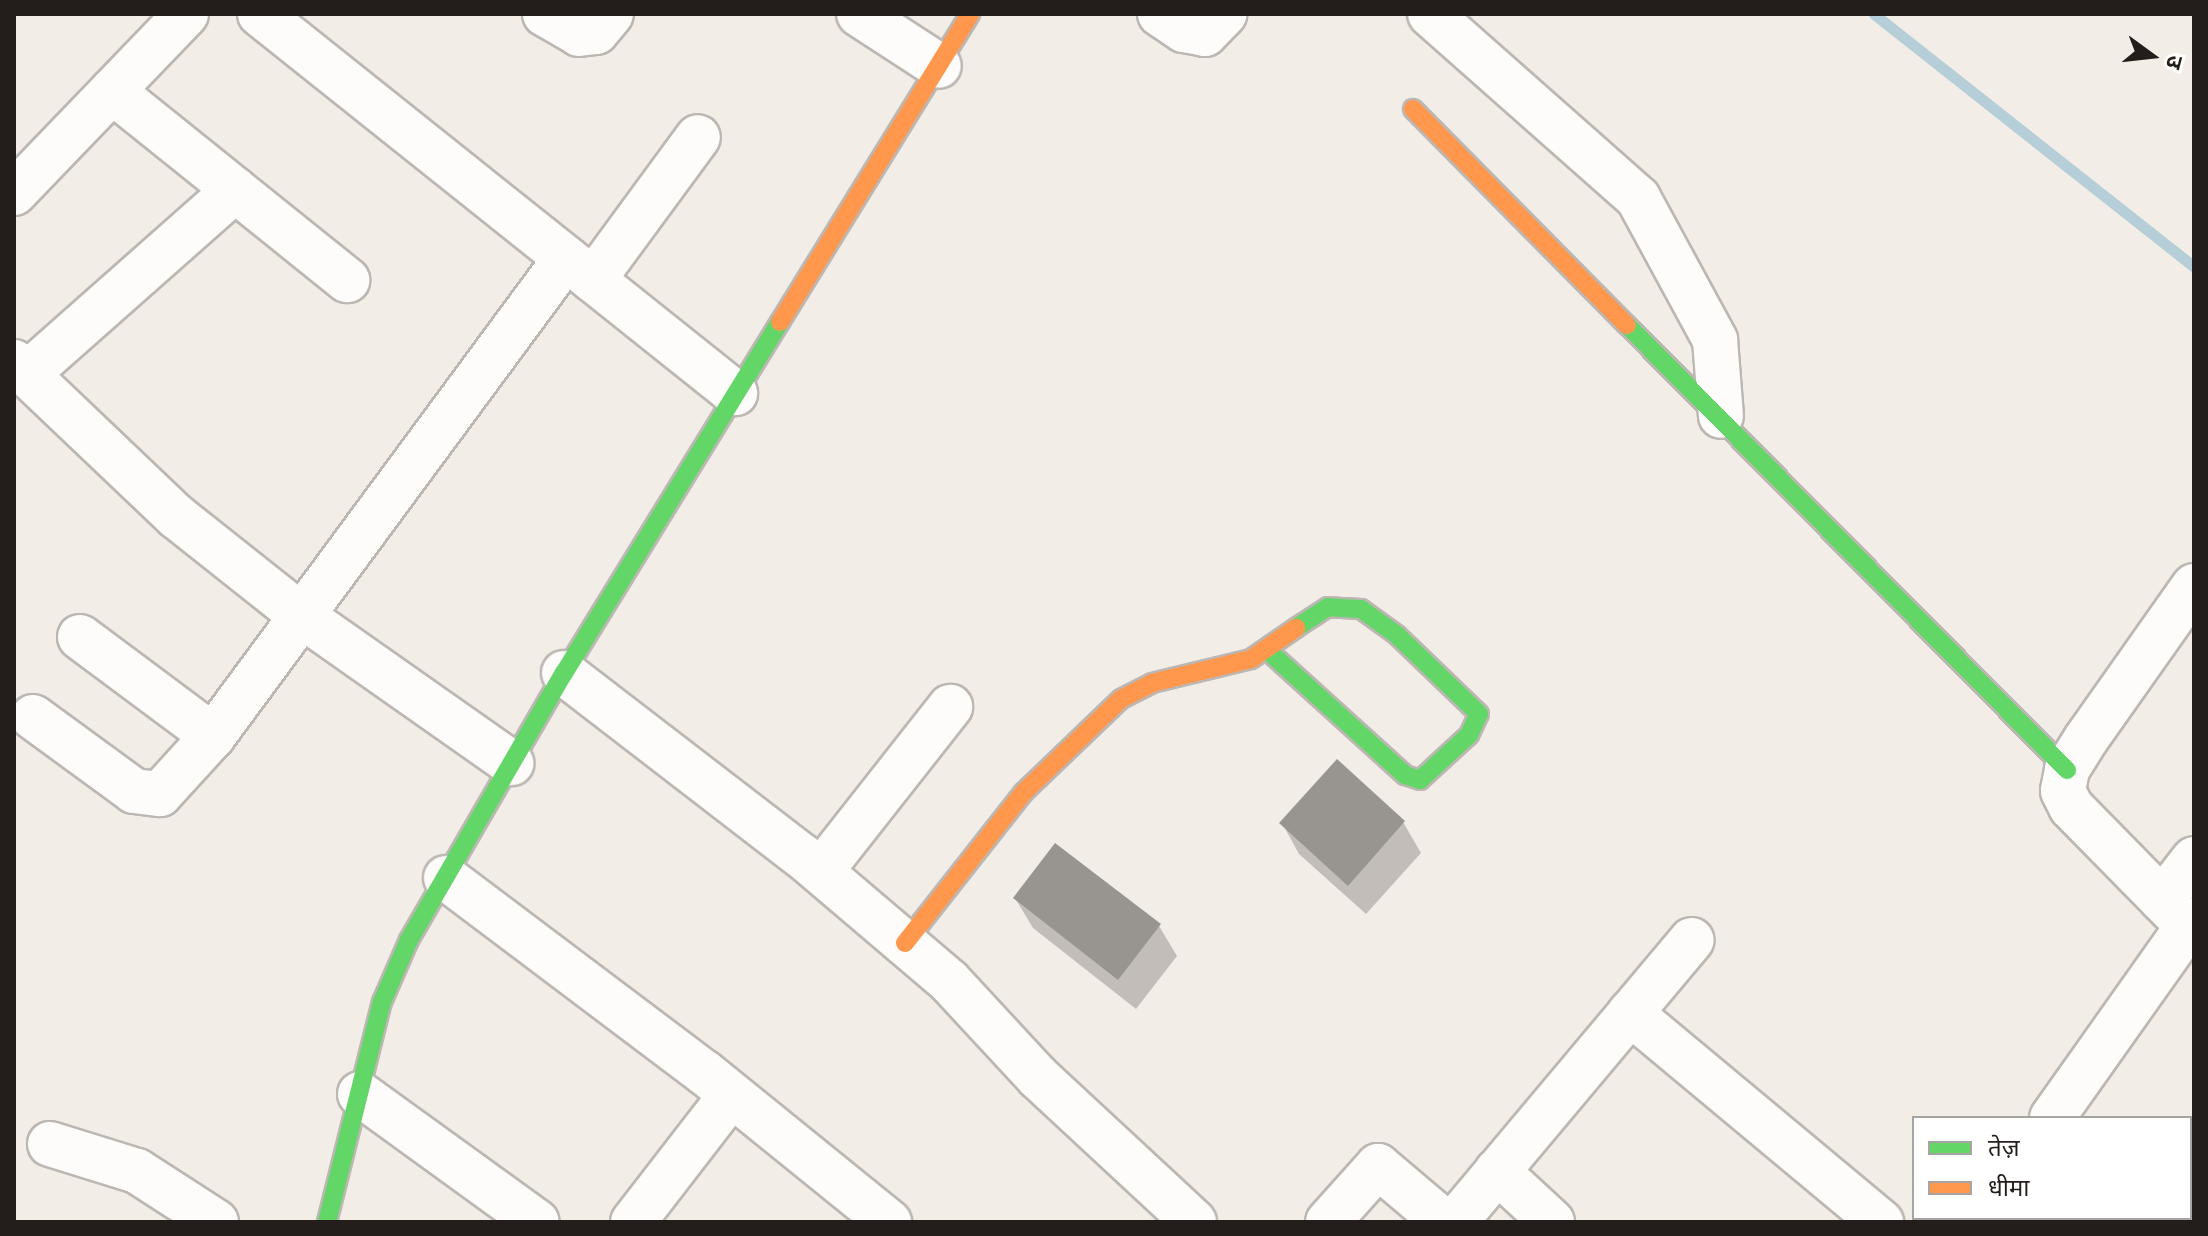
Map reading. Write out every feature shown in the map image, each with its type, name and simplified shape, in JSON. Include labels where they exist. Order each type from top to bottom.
[{"type":"street","points":[[14,193],[186,14]]},
{"type":"street","points":[[260,14],[735,393]]},
{"type":"street","points":[[545,14],[579,34],[596,32],[611,14]]},
{"type":"street","points":[[859,14],[939,66]]},
{"type":"street","points":[[327,1222],[382,1002],[409,940],[564,673],[970,14]]},
{"type":"street","points":[[1160,14],[1184,30],[1205,34],[1224,14]]},
{"type":"street","points":[[1430,14],[1638,198],[1715,340],[1721,416]]},
{"type":"street","points":[[112,91],[347,280]]},
{"type":"street","points":[[1413,109],[1721,416],[2067,770]]},
{"type":"street","points":[[33,717],[134,791],[160,794],[213,736],[302,616],[579,269],[698,137]]},
{"type":"street","points":[[235,190],[21,368],[177,517],[302,616],[511,763]]},
{"type":"street","points":[[2181,919],[2071,807],[2063,791],[2067,770],[2194,586]]},
{"type":"street","points":[[905,943],[1024,792],[1121,699],[1152,683],[1226,668],[1266,649],[1328,607],[1361,609],[1397,635],[1479,714],[1469,735],[1420,780],[1405,775],[1266,649]]},
{"type":"street","points":[[80,637],[213,736]]},
{"type":"street","points":[[564,673],[821,871],[949,981],[1038,1077],[1194,1222]]},
{"type":"street","points":[[821,871],[950,707]]},
{"type":"street","points":[[2053,1116],[2181,919],[2194,859]]},
{"type":"street","points":[[446,878],[731,1095],[889,1222]]},
{"type":"street","points":[[1455,1222],[1692,940]]},
{"type":"street","points":[[1630,1013],[1881,1222]]},
{"type":"street","points":[[360,1094],[520,1217]]},
{"type":"street","points":[[633,1222],[731,1095]]},
{"type":"street","points":[[50,1144],[137,1171],[216,1222]]},
{"type":"street","points":[[1328,1222],[1378,1166],[1444,1222]]},
{"type":"street","points":[[1497,1171],[1552,1222]]},
{"type":"building","points":[[1337,759],[1405,821],[1348,886],[1279,823]]},
{"type":"building","points":[[1055,843],[1161,924],[1118,980],[1013,898]]},
{"type":"waterway","points":[[1874,14],[2194,267]]},
{"type":"traffic: fast","points":[[327,1222],[382,1002],[409,940],[564,673],[780,322]]},
{"type":"traffic: fast","points":[[1627,325],[2067,770]]},
{"type":"traffic: fast","points":[[1266,649],[1405,775],[1420,780],[1469,735],[1479,714],[1397,635],[1361,609],[1328,607],[1296,628]]},
{"type":"traffic: slow","points":[[780,322],[970,14]]},
{"type":"traffic: slow","points":[[1413,109],[1627,325]]},
{"type":"traffic: slow","points":[[905,943],[1024,792],[1121,699],[1152,683],[1251,659],[1296,628]]}]
